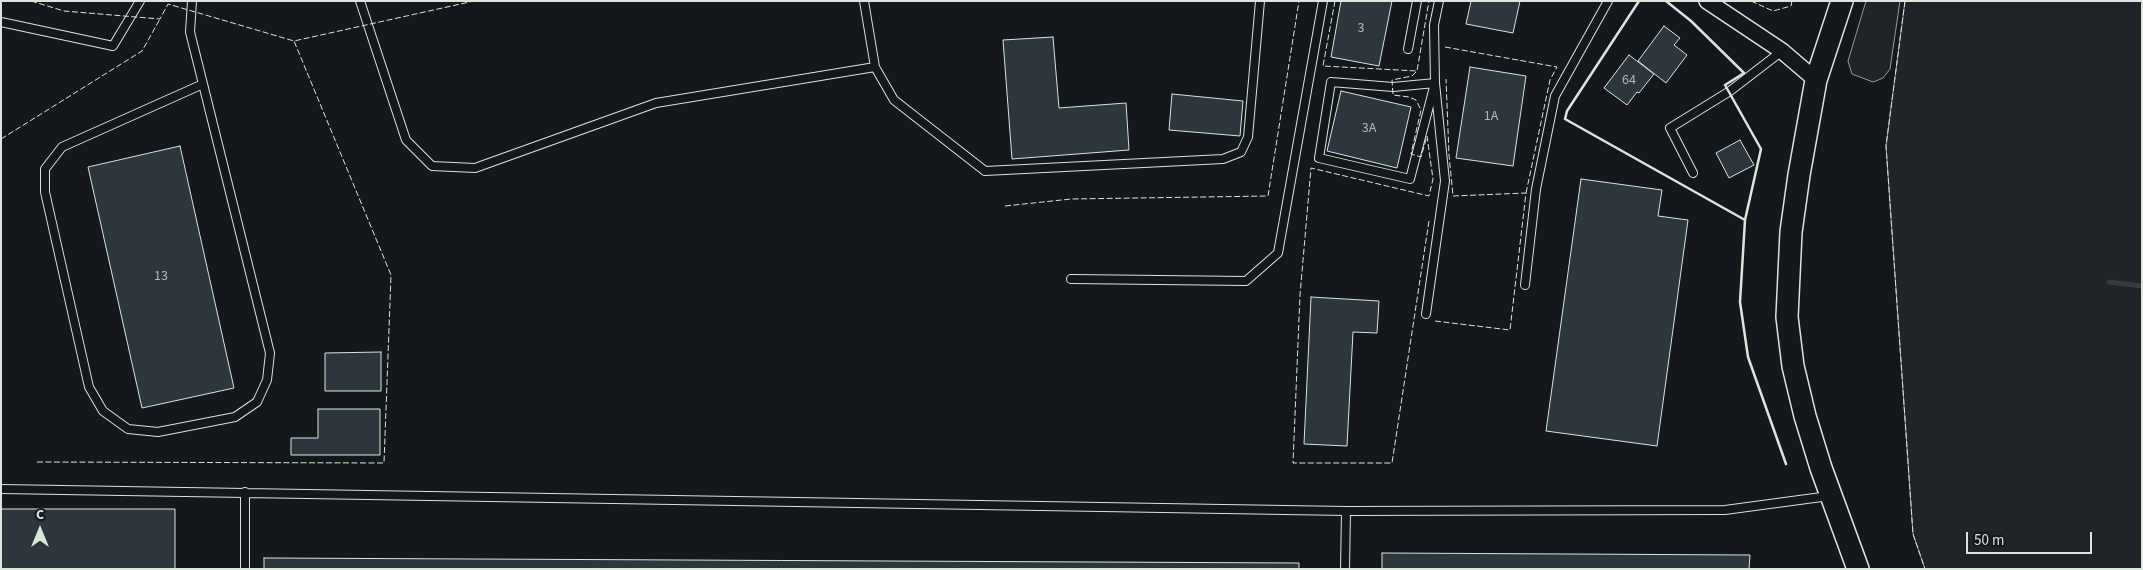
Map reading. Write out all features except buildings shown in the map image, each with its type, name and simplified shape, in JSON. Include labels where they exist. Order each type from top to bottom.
[{"type":"main road","points":[[1842,1],[1816,80],[1799,175],[1791,232],[1787,317],[1794,366],[1805,416],[1831,496],[1858,569]]},
{"type":"street","points":[[1707,1],[1782,51],[1816,80]]},
{"type":"lane","points":[[1,22],[113,46],[140,1]]},
{"type":"lane","points":[[192,1],[190,32],[203,84],[270,353],[267,380],[257,402],[235,417],[158,432],[128,429],[103,411],[89,387],[45,192],[45,169],[62,147],[203,84]]},
{"type":"lane","points":[[360,1],[406,140],[432,166],[475,168],[656,103],[875,67]]},
{"type":"lane","points":[[864,1],[875,67],[894,100],[986,171],[1222,158],[1241,152],[1248,138],[1260,1]]},
{"type":"lane","points":[[1072,279],[1246,281],[1278,253],[1323,1]]},
{"type":"lane","points":[[1408,49],[1417,1]]},
{"type":"lane","points":[[1426,314],[1444,181],[1435,84],[1434,25],[1439,1]]},
{"type":"lane","points":[[1524,285],[1536,189],[1555,96],[1608,1]]},
{"type":"lane","points":[[1693,173],[1670,128],[1730,91],[1782,51]]},
{"type":"lane","points":[[1331,82],[1393,87],[1435,84],[1410,179],[1319,158],[1331,82]]},
{"type":"lane","points":[[1,489],[1346,511],[1725,510],[1831,496]]},
{"type":"lane","points":[[245,492],[245,569]]},
{"type":"lane","points":[[1345,569],[1346,511]]},
{"type":"shaded area","points":[[1866,1],[1900,1],[1890,69],[1883,78],[1873,82],[1852,74],[1848,61]]},
{"type":"shaded area","points":[[1905,1],[2142,1],[2142,569],[1925,569],[1913,534],[1886,146]]},
{"type":"waterway","points":[[2109,282],[2142,286]]},
{"type":"fence","points":[[31,1],[64,11],[160,19],[168,4],[294,41],[474,1]]},
{"type":"fence","points":[[1005,206],[1071,199],[1268,196],[1299,1]]},
{"type":"fence","points":[[1335,1],[1323,66],[1417,71]]},
{"type":"fence","points":[[1429,1],[1417,71],[1412,76],[1392,80],[1393,95],[1416,100],[1421,110],[1411,154],[1421,157],[1427,136],[1433,179],[1429,196],[1311,168],[1300,295],[1293,463],[1392,463],[1429,221]]},
{"type":"fence","points":[[1751,1],[1773,11],[1791,6],[1792,1]]},
{"type":"fence","points":[[1905,1],[1886,146],[1913,534],[1925,569]]},
{"type":"fence","points":[[1,139],[142,51],[160,19]]},
{"type":"fence","points":[[37,462],[384,463],[391,275],[294,41]]},
{"type":"fence","points":[[1445,47],[1557,67],[1550,80],[1526,193]]},
{"type":"fence","points":[[1435,321],[1510,330],[1526,193],[1453,196],[1449,155],[1446,79]]},
{"type":"wall","points":[[1639,1],[1567,111],[1565,119],[1745,220],[1761,149],[1725,85],[1744,73],[1691,21],[1666,1]]},
{"type":"wall","points":[[1745,220],[1740,302],[1748,357],[1786,464]]}]
